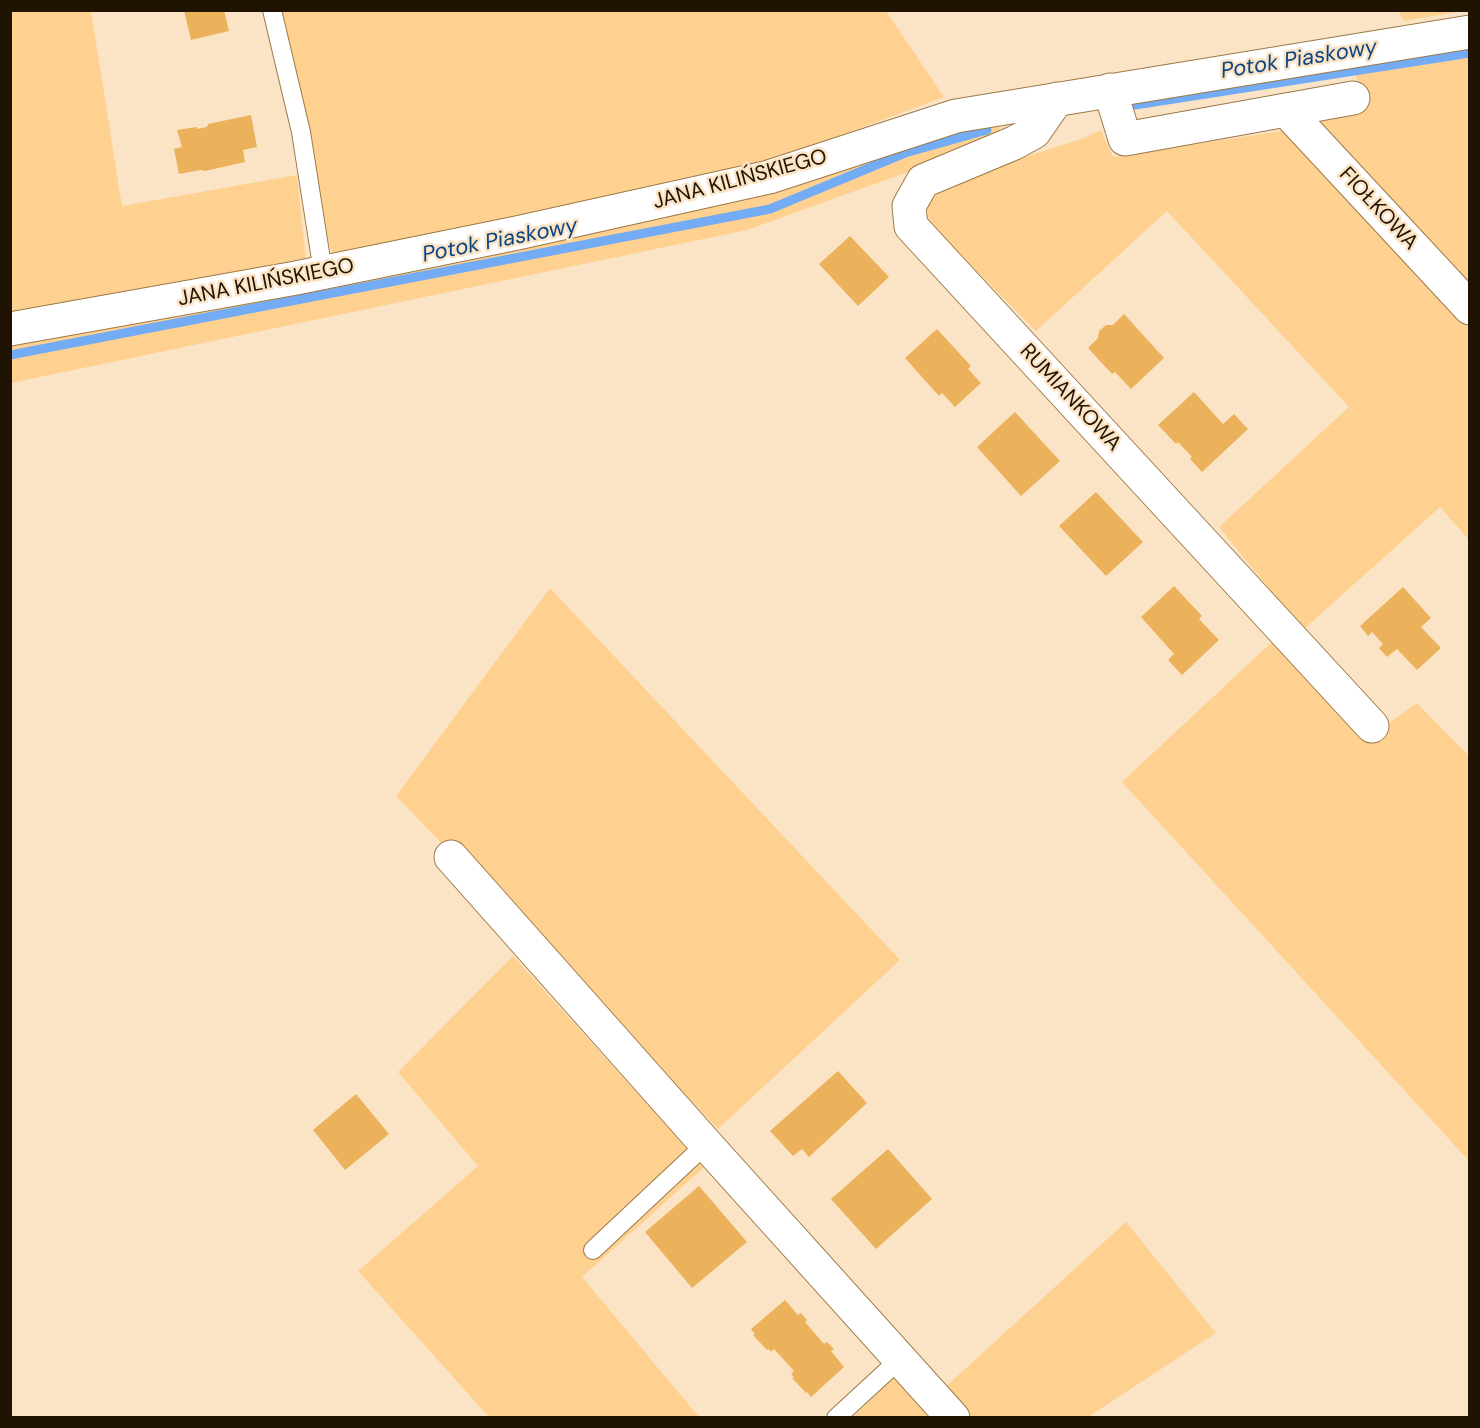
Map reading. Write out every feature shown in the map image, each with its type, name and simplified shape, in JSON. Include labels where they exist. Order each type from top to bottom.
[{"type":"street","name":"JANA KILIŃSKIEGO","points":[[10,329],[323,272],[517,233],[769,177],[956,116],[1470,32]]},
{"type":"street","points":[[1110,90],[1125,139],[1353,98]]},
{"type":"street","name":"RUMIANKOWA","points":[[1057,99],[1034,132],[1014,144],[923,181],[909,206],[911,226],[1372,726]]},
{"type":"street","name":"FIOŁKOWA","points":[[1286,110],[1470,308]]},
{"type":"street","points":[[451,858],[952,1418]]},
{"type":"lane","points":[[272,10],[301,132],[323,272]]},
{"type":"lane","points":[[593,1250],[706,1144]]},
{"type":"lane","points":[[836,1418],[900,1359]]},
{"type":"shaded area","points":[[1398,10],[1469,10],[1404,21],[1398,11]]},
{"type":"shaded area","points":[[11,11],[91,11],[122,206],[297,175],[306,262],[11,313]]},
{"type":"shaded area","points":[[275,11],[886,11],[944,97],[758,166],[332,254]]},
{"type":"shaded area","points":[[1469,43],[1469,287],[1320,124],[1327,113],[1364,107],[1353,63]]},
{"type":"shaded area","points":[[997,120],[1002,138],[747,230],[11,383],[11,333],[731,202],[950,129]]},
{"type":"shaded area","points":[[1101,130],[1113,157],[1288,130],[1469,323],[1469,540],[1440,507],[1303,630],[1389,723],[1417,703],[1469,756],[1469,1161],[1122,782],[1275,639],[1302,629],[1219,527],[1349,407],[1167,211],[1036,331],[929,223],[927,202],[957,179],[1084,138]]},
{"type":"shaded area","points":[[550,588],[900,960],[718,1129],[396,796]]},
{"type":"shaded area","points":[[513,956],[704,1167],[582,1277],[699,1417],[489,1417],[358,1271],[478,1166],[398,1072]]},
{"type":"shaded area","points":[[1126,1222],[1216,1333],[1088,1417],[970,1417],[942,1390]]},
{"type":"shaded area","points":[[894,1376],[928,1417],[852,1418]]},
{"type":"building","points":[[184,10],[224,10],[229,31],[191,40]]},
{"type":"building","points":[[251,115],[257,147],[243,150],[245,162],[179,174],[174,149],[182,147],[177,130],[207,127],[208,124]]},
{"type":"building","points":[[850,236],[889,277],[858,306],[819,264]]},
{"type":"building","points":[[1124,314],[1164,358],[1131,389],[1115,372],[1112,374],[1088,348],[1098,338],[1099,331],[1106,325],[1113,325]]},
{"type":"building","points":[[937,329],[971,366],[968,369],[981,383],[955,407],[942,393],[939,396],[905,358]]},
{"type":"building","points":[[1194,392],[1223,424],[1234,414],[1248,429],[1202,472],[1178,442],[1176,444],[1158,425]]},
{"type":"building","points":[[1015,412],[1060,461],[1021,496],[977,447]]},
{"type":"building","points":[[1096,492],[1143,542],[1106,576],[1059,526]]},
{"type":"building","points":[[1174,586],[1202,616],[1199,619],[1219,640],[1182,675],[1168,660],[1174,654],[1141,617]]},
{"type":"building","points":[[1403,587],[1431,618],[1421,627],[1441,648],[1417,670],[1397,649],[1387,657],[1379,648],[1383,644],[1372,632],[1368,636],[1360,626]]},
{"type":"building","points":[[838,1071],[867,1103],[809,1157],[802,1149],[793,1156],[770,1131]]},
{"type":"building","points":[[356,1094],[389,1134],[345,1170],[313,1130]]},
{"type":"building","points":[[888,1149],[932,1199],[876,1249],[831,1199]]},
{"type":"building","points":[[699,1186],[747,1242],[692,1288],[645,1232]]},
{"type":"building","points":[[785,1300],[798,1315],[801,1313],[807,1320],[805,1322],[824,1344],[827,1342],[834,1349],[831,1351],[844,1367],[811,1397],[792,1378],[794,1377],[791,1374],[794,1371],[774,1349],[771,1352],[767,1350],[753,1335],[755,1334],[751,1329]]},
{"type":"waterway","name":"Potok Piaskowy","points":[[1135,105],[1470,53]]},
{"type":"waterway","name":"Potok Piaskowy","points":[[10,355],[770,209],[905,153],[987,130]]}]
